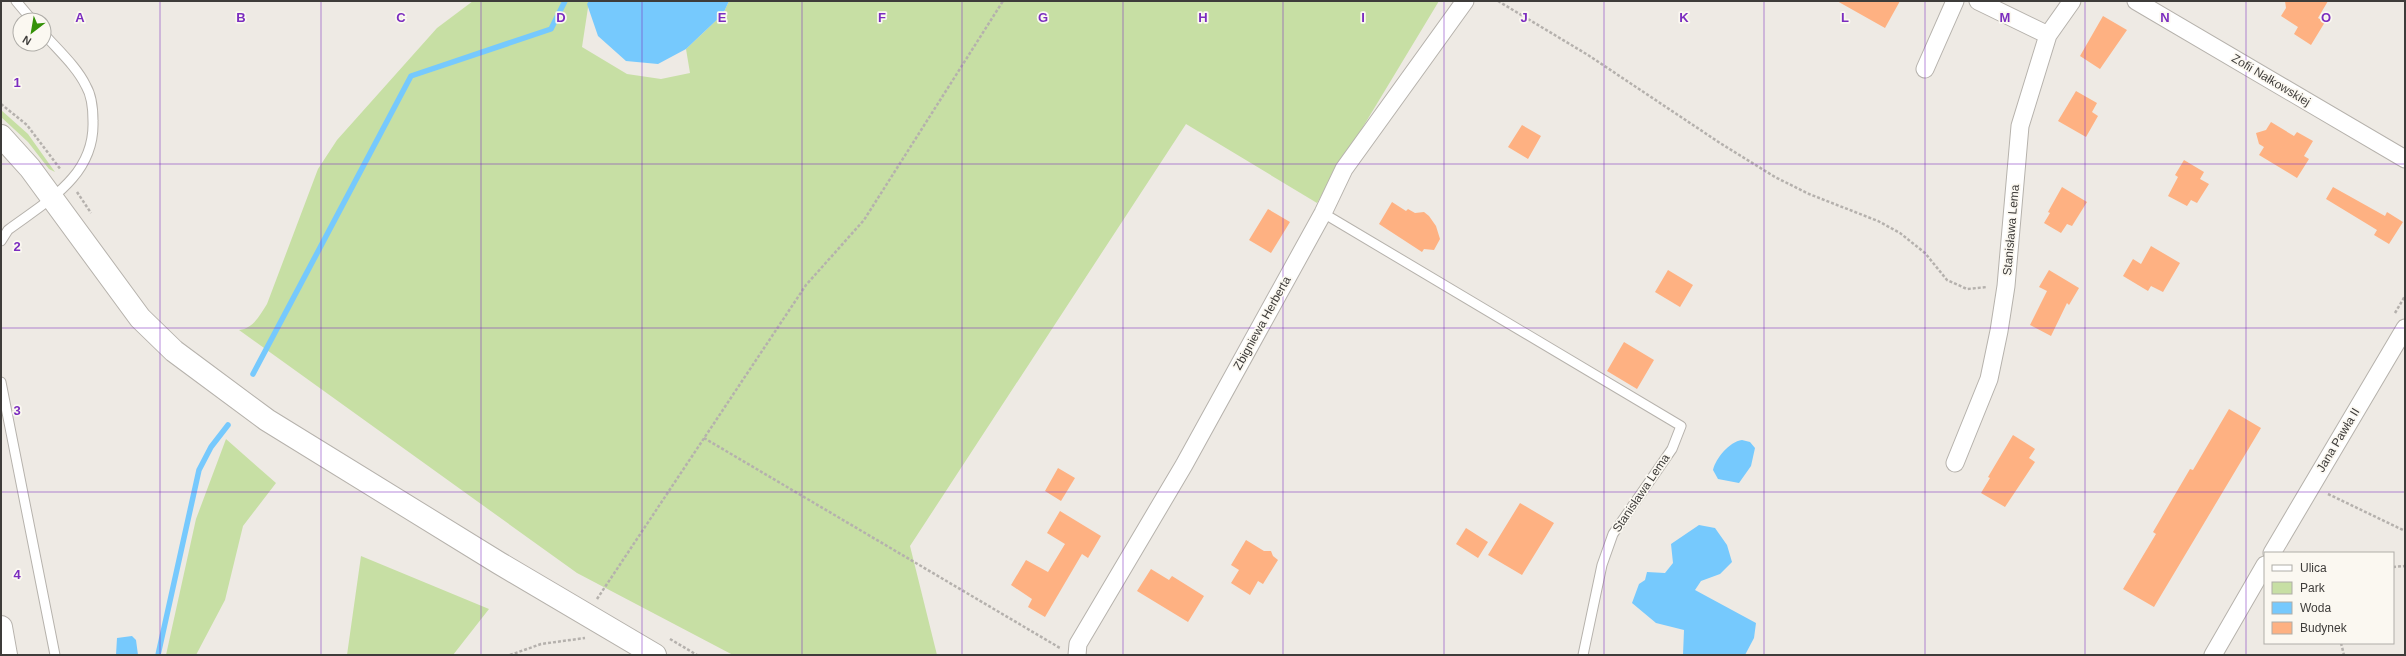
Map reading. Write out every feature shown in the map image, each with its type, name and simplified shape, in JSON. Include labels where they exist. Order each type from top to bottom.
[{"type":"main road","points":[[1,136],[30,168],[140,318],[174,351],[267,420],[499,563],[595,607],[660,646]]},
{"type":"main road","points":[[1,627],[6,655]]},
{"type":"street","name":"Zbigniewa Herberta","points":[[1071,653],[1078,644],[1184,465],[1323,213],[1344,169],[1465,1]]},
{"type":"street","points":[[1925,69],[1955,1]]},
{"type":"street","points":[[1978,1],[2048,35]]},
{"type":"street","name":"Stanisława Lema","points":[[1955,463],[1989,379],[2000,331],[2006,286],[2020,126],[2028,93],[2048,35],[2072,1]]},
{"type":"street","name":"Zofii Nałkowskiej","points":[[2136,1],[2405,159]]},
{"type":"street","name":"Jana Pawła II","points":[[2273,552],[2405,328]]},
{"type":"street","points":[[2213,655],[2264,567]]},
{"type":"lane","points":[[16,1],[25,12]]},
{"type":"lane","points":[[1,241],[8,230],[70,183],[85,163],[92,148],[92,107],[86,86],[52,44]]},
{"type":"lane","name":"Stanisława Lema","points":[[1323,213],[1681,426],[1672,449],[1613,534],[1602,565],[1583,655]]},
{"type":"lane","points":[[1,382],[55,655]]},
{"type":"path","points":[[510,655],[541,644],[581,640],[599,631],[595,607],[704,438],[806,285],[864,220],[1003,1]]},
{"type":"path","points":[[1498,1],[1588,55],[1720,143],[1775,177],[1809,194],[1878,221],[1900,233],[1924,253],[1947,280],[1968,289],[2006,286]]},
{"type":"path","points":[[1,104],[39,139],[95,219]]},
{"type":"path","points":[[704,438],[1071,653]]},
{"type":"path","points":[[2328,494],[2405,531]]},
{"type":"path","points":[[2394,567],[2405,566]]},
{"type":"path","points":[[595,607],[604,602]]},
{"type":"path","points":[[2342,644],[2344,655]]},
{"type":"path","points":[[660,646],[697,655]]},
{"type":"green space","points":[[473,1],[589,1],[582,47],[627,74],[661,79],[690,73],[686,49],[723,14],[729,1],[1439,1],[1317,203],[1186,124],[910,546],[937,655],[733,655],[577,573],[239,330],[252,324],[259,317],[267,304],[318,169],[337,140],[437,28]]},
{"type":"green space","points":[[1,110],[28,134],[55,172],[49,169],[28,142],[1,117]]},
{"type":"green space","points":[[226,439],[276,483],[243,526],[225,600],[196,655],[166,655],[196,519]]},
{"type":"green space","points":[[361,556],[489,609],[453,655],[347,655]]},
{"type":"water","points":[[589,1],[729,1],[723,14],[686,49],[658,64],[626,61],[598,36],[587,4]]},
{"type":"water","points":[[1742,440],[1750,442],[1755,448],[1751,466],[1739,483],[1718,479],[1713,470],[1720,456],[1732,444]]},
{"type":"water","points":[[1699,525],[1715,528],[1727,545],[1732,562],[1720,574],[1701,581],[1695,590],[1756,623],[1754,638],[1745,655],[1683,655],[1684,630],[1656,623],[1632,603],[1639,584],[1645,580],[1647,572],[1665,573],[1673,563],[1671,544]]},
{"type":"water","points":[[132,636],[136,640],[138,655],[116,655],[117,638]]},
{"type":"building","points":[[1837,1],[1900,1],[1885,28]]},
{"type":"building","points":[[2285,1],[2328,1],[2318,18],[2325,22],[2311,45],[2294,34],[2298,27],[2281,16],[2286,8]]},
{"type":"building","points":[[2103,16],[2127,30],[2100,69],[2080,56]]},
{"type":"building","points":[[2076,91],[2097,103],[2092,112],[2098,116],[2086,137],[2058,121]]},
{"type":"building","points":[[2271,122],[2294,136],[2297,132],[2313,141],[2304,156],[2309,159],[2297,178],[2259,155],[2264,147],[2259,144],[2256,133],[2266,130]]},
{"type":"building","points":[[1522,125],[1541,136],[1528,159],[1508,147]]},
{"type":"building","points":[[2184,160],[2204,172],[2200,179],[2209,184],[2197,203],[2191,200],[2187,206],[2168,196],[2178,177],[2175,175]]},
{"type":"building","points":[[2062,187],[2087,202],[2072,226],[2067,224],[2061,233],[2044,223],[2050,213],[2048,212]]},
{"type":"building","points":[[2333,187],[2385,216],[2387,212],[2403,222],[2389,244],[2374,235],[2377,230],[2326,199]]},
{"type":"building","points":[[1392,202],[1406,211],[1408,209],[1415,213],[1424,212],[1429,216],[1436,226],[1440,239],[1434,250],[1424,249],[1422,252],[1379,224]]},
{"type":"building","points":[[1268,209],[1290,222],[1271,253],[1249,240]]},
{"type":"building","points":[[2151,246],[2180,263],[2163,292],[2151,286],[2148,291],[2123,276],[2133,259],[2141,264]]},
{"type":"building","points":[[1668,270],[1693,285],[1680,307],[1655,292]]},
{"type":"building","points":[[2049,270],[2079,288],[2069,305],[2067,303],[2051,336],[2030,325],[2047,291],[2039,287]]},
{"type":"building","points":[[1624,342],[1654,360],[1637,389],[1607,371]]},
{"type":"building","points":[[2229,409],[2261,428],[2154,607],[2123,589],[2156,534],[2153,532],[2190,469],[2193,470]]},
{"type":"building","points":[[2013,435],[2035,449],[2029,458],[2035,462],[2005,507],[1981,493],[1990,478],[1988,477]]},
{"type":"building","points":[[1058,468],[1075,478],[1061,501],[1045,491]]},
{"type":"building","points":[[1520,503],[1554,523],[1522,575],[1488,555]]},
{"type":"building","points":[[1060,511],[1101,536],[1088,558],[1082,554],[1045,617],[1028,607],[1032,599],[1011,585],[1026,560],[1048,572],[1065,544],[1047,533]]},
{"type":"building","points":[[1466,528],[1488,542],[1478,558],[1456,544]]},
{"type":"building","points":[[1246,540],[1264,551],[1271,551],[1273,556],[1278,560],[1263,584],[1258,581],[1250,595],[1231,583],[1239,570],[1231,565]]},
{"type":"building","points":[[1151,569],[1169,580],[1172,576],[1204,596],[1188,622],[1137,591]]},
{"type":"waterway","points":[[253,374],[411,76],[551,29],[565,1]]},
{"type":"waterway","points":[[158,655],[199,470],[211,447],[228,425]]}]
